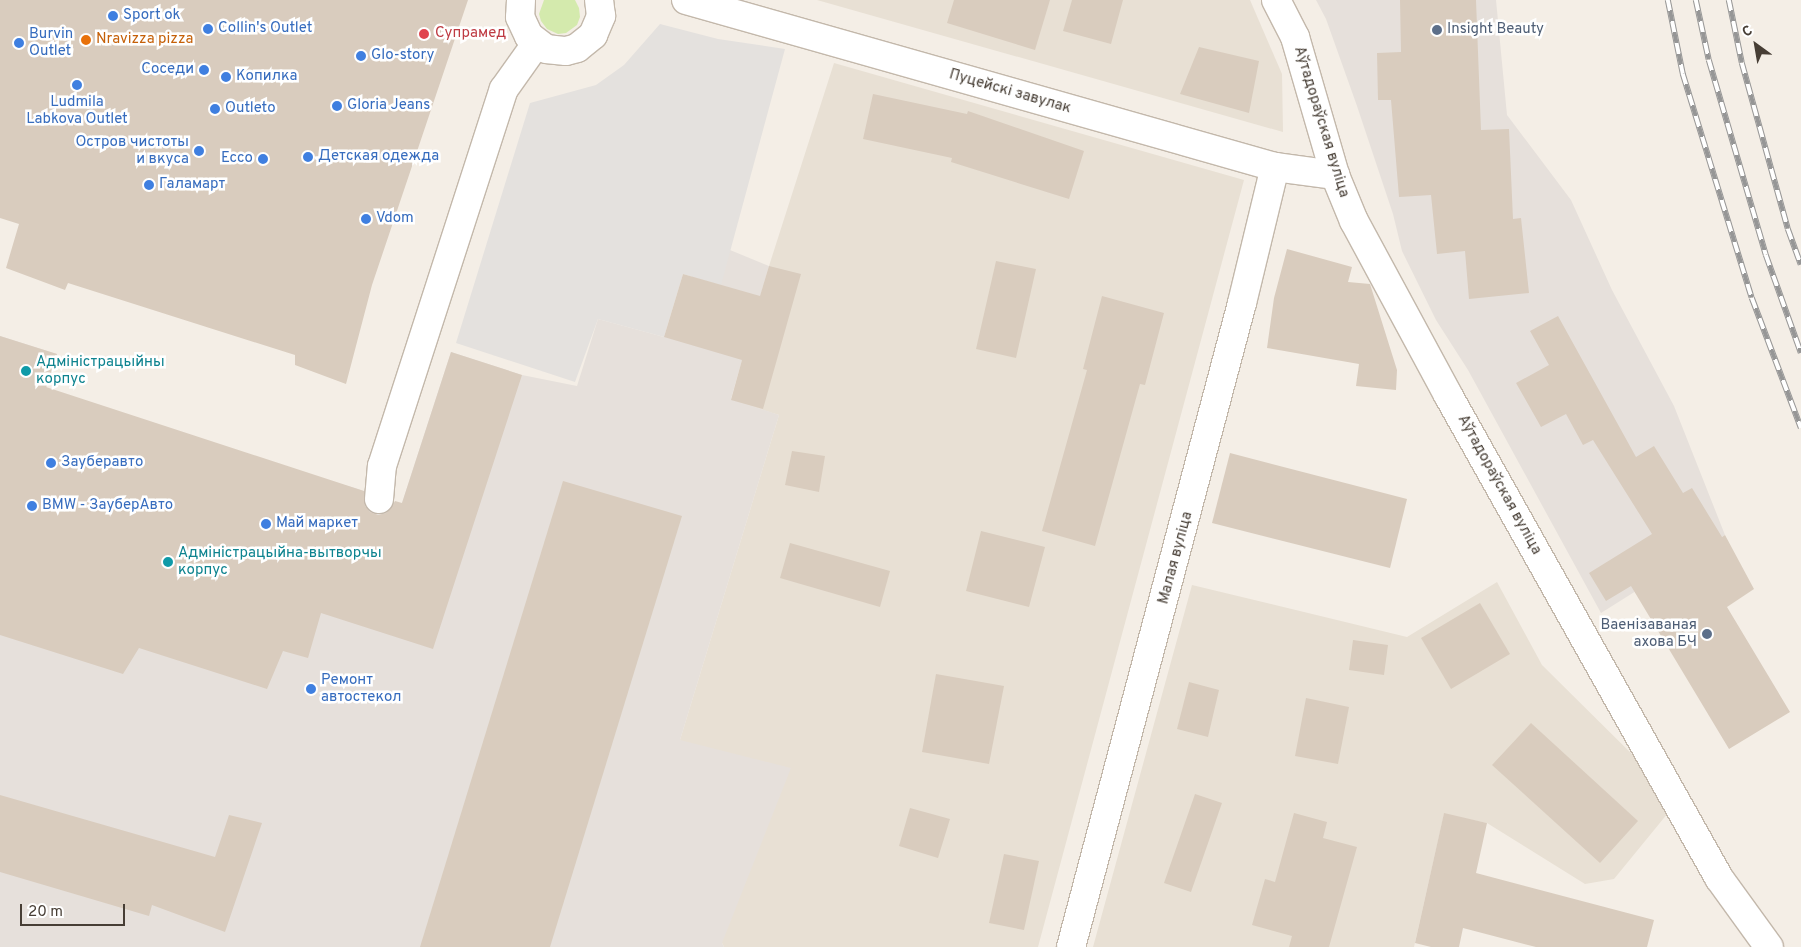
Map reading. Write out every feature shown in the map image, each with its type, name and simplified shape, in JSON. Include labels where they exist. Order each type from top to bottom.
[{"type":"street","points":[[521,0],[520,17],[523,27],[536,44],[546,49],[566,51],[585,42],[598,26],[601,16],[599,0]]},
{"type":"street","name":"Пуцейскі завулак","points":[[686,0],[1275,167],[1335,175]]},
{"type":"street","name":"Аўтадораўская вуліца","points":[[1276,0],[1295,37],[1335,175],[1354,221],[1448,395],[1719,878],[1769,947]]},
{"type":"street","points":[[379,499],[382,466],[504,89],[536,44]]},
{"type":"street","name":"Малая вуліца","points":[[1071,947],[1242,302],[1275,167]]},
{"type":"shaded area","points":[[817,0],[1250,0],[1282,74],[1283,132]]},
{"type":"shaded area","points":[[1316,0],[1496,0],[1507,115],[1571,200],[1612,290],[1674,406],[1725,535],[1601,613],[1468,370],[1436,320],[1402,251],[1393,214],[1357,106],[1326,19]]},
{"type":"shaded area","points":[[660,24],[718,39],[785,49],[721,285],[683,274],[664,337],[598,319],[575,382],[456,343],[530,103],[596,85],[624,65]]},
{"type":"shaded area","points":[[834,63],[1244,180],[1038,947],[724,947],[722,943],[680,740],[779,415],[731,400],[769,266]]},
{"type":"shaded area","points":[[708,241],[769,266],[731,399],[779,415],[680,740],[791,768],[722,943],[724,947],[0,947],[0,336],[57,354],[44,396],[358,489],[401,506],[451,352],[522,375],[577,386],[598,319],[664,337]]},
{"type":"shaded area","points":[[1497,582],[1542,665],[1650,772],[1668,813],[1614,879],[1585,884],[1487,823],[1444,814],[1414,947],[1093,947],[1192,585],[1407,637]]},
{"type":"green space","points":[[544,0],[575,0],[579,8],[580,17],[577,25],[566,33],[558,34],[547,29],[541,21],[539,14]]},
{"type":"building","name":"Outleto","points":[[0,0],[468,0],[372,285],[346,384],[295,365],[295,355],[68,283],[65,290],[6,268],[19,224],[0,218]]},
{"type":"building","points":[[954,0],[1050,0],[1035,50],[947,23]]},
{"type":"building","points":[[1072,0],[1123,0],[1111,44],[1063,31]]},
{"type":"building","points":[[1400,0],[1476,0],[1481,130],[1509,129],[1513,219],[1521,218],[1529,293],[1469,299],[1465,251],[1437,254],[1431,195],[1399,197],[1391,100],[1378,100],[1377,53],[1401,52]]},
{"type":"building","points":[[1199,47],[1259,61],[1249,113],[1180,94]]},
{"type":"building","points":[[873,94],[967,114],[968,111],[1084,151],[1069,199],[951,162],[952,158],[863,139]]},
{"type":"building","points":[[1287,249],[1352,267],[1348,282],[1370,284],[1397,370],[1396,390],[1356,386],[1359,364],[1267,348],[1274,298]]},
{"type":"building","points":[[996,261],[1036,269],[1016,358],[976,349]]},
{"type":"building","points":[[769,266],[801,274],[763,409],[731,400],[742,360],[664,337],[683,274],[760,296]]},
{"type":"building","points":[[1102,296],[1164,313],[1145,385],[1140,384],[1095,546],[1042,531],[1087,370],[1083,369]]},
{"type":"building","points":[[1558,316],[1636,457],[1654,446],[1683,493],[1692,488],[1722,537],[1725,535],[1754,589],[1727,607],[1790,712],[1729,749],[1631,586],[1606,601],[1589,573],[1652,534],[1593,440],[1583,445],[1566,414],[1541,427],[1516,383],[1549,365],[1530,331]]},
{"type":"building","name":"Адміністрацыйна-вытворчы корпус","points":[[0,336],[57,354],[46,387],[364,491],[365,506],[370,512],[378,515],[386,513],[395,501],[402,503],[451,352],[522,375],[433,649],[321,613],[308,658],[283,651],[267,689],[139,648],[123,674],[0,635]]},
{"type":"building","points":[[792,451],[825,456],[819,492],[785,485]]},
{"type":"building","points":[[1230,453],[1407,499],[1390,568],[1212,523]]},
{"type":"building","points":[[563,481],[682,516],[550,947],[420,947]]},
{"type":"building","points":[[981,531],[1045,547],[1029,607],[966,591]]},
{"type":"building","points":[[790,543],[890,571],[880,607],[780,578]]},
{"type":"building","points":[[1480,603],[1510,654],[1451,689],[1421,638]]},
{"type":"building","points":[[1353,640],[1388,645],[1384,675],[1349,670]]},
{"type":"building","points":[[936,674],[1004,686],[989,764],[922,752]]},
{"type":"building","points":[[1189,682],[1219,690],[1208,737],[1177,729]]},
{"type":"building","points":[[1306,698],[1349,707],[1338,764],[1295,756]]},
{"type":"building","points":[[1531,723],[1638,821],[1600,863],[1492,765]]},
{"type":"building","points":[[1195,794],[1222,803],[1191,892],[1164,883]]},
{"type":"building","points":[[0,795],[215,857],[229,815],[262,823],[225,932],[152,905],[149,916],[0,872]]},
{"type":"building","points":[[910,808],[950,819],[938,858],[899,846]]},
{"type":"building","points":[[1294,813],[1327,822],[1323,838],[1357,847],[1329,947],[1289,947],[1292,936],[1252,925],[1265,879],[1275,882]]},
{"type":"building","points":[[1444,813],[1487,823],[1476,873],[1654,920],[1647,947],[1536,947],[1463,928],[1459,947],[1431,947],[1415,943]]},
{"type":"building","points":[[1004,854],[1039,861],[1024,930],[989,923]]},
{"type":"railway","points":[[1668,0],[1683,74],[1752,298],[1801,428]]},
{"type":"railway","points":[[1696,0],[1709,60],[1766,255],[1801,353]]},
{"type":"railway","points":[[1729,0],[1742,63],[1788,229],[1801,265]]},
{"type":"place","name":"Sport ok","points":[[113,16]]},
{"type":"place","name":"Collin's Outlet","points":[[208,29]]},
{"type":"place","name":"Insight Beauty","points":[[1437,30]]},
{"type":"place","name":"Супрамед","points":[[424,34]]},
{"type":"place","name":"Nravizza pizza","points":[[86,40]]},
{"type":"place","name":"Burvin Outlet","points":[[19,43]]},
{"type":"place","name":"Glo-story","points":[[361,56]]},
{"type":"place","name":"Соседи","points":[[204,70]]},
{"type":"place","name":"Копилка","points":[[226,77]]},
{"type":"place","name":"Ludmila Labkova Outlet","points":[[77,85]]},
{"type":"place","name":"Gloria Jeans","points":[[337,106]]},
{"type":"place","name":"Outleto","points":[[215,109]]},
{"type":"place","name":"Остров чистоты и вкуса","points":[[199,151]]},
{"type":"place","name":"Детская одежда","points":[[308,157]]},
{"type":"place","name":"Ecco","points":[[263,159]]},
{"type":"place","name":"Галамарт","points":[[149,185]]},
{"type":"place","name":"Vdom","points":[[366,219]]},
{"type":"place","name":"Адміністрацыйны корпус","points":[[26,371]]},
{"type":"place","name":"Зауберавто","points":[[51,463]]},
{"type":"place","name":"BMW - ЗауберАвто","points":[[32,506]]},
{"type":"place","name":"Май маркет","points":[[266,524]]},
{"type":"place","name":"Адміністрацыйна-вытворчы корпус","points":[[168,562]]},
{"type":"place","name":"Ваенізаваная ахова БЧ","points":[[1707,634]]},
{"type":"place","name":"Ремонт автостекол","points":[[311,689]]}]
